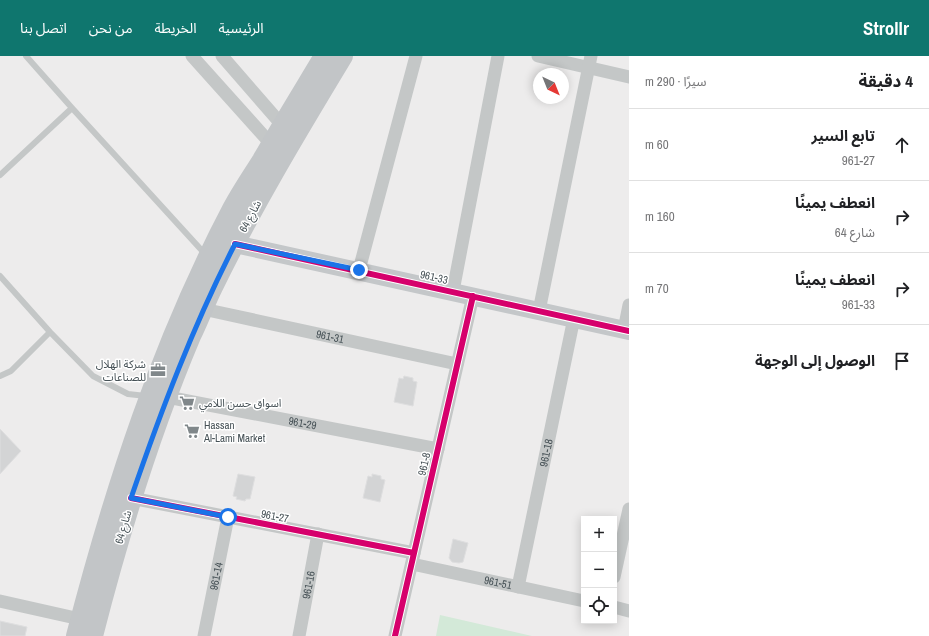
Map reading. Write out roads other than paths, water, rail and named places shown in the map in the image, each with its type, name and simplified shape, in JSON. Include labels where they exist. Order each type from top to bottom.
[{"type":"main road","name":"شارع 64","points":[[93,636],[107,578],[131,498],[158,397],[160,367],[196,285],[233,209],[324,56]]},
{"type":"main road","name":"شارع 64","points":[[78,628],[114,498],[131,445],[158,397],[176,371],[213,287],[254,208],[295,135],[343,56]]},
{"type":"street","points":[[192,56],[271,144]]},
{"type":"street","points":[[222,56],[282,125]]},
{"type":"street","points":[[359,270],[416,56]]},
{"type":"street","points":[[453,292],[498,56]]},
{"type":"street","points":[[538,56],[589,62],[629,78]]},
{"type":"street","points":[[539,311],[589,62]]},
{"type":"street","name":"961-33","points":[[235,244],[627,330]]},
{"type":"street","name":"961-8","points":[[395,636],[473,296]]},
{"type":"street","points":[[627,330],[629,305]]},
{"type":"street","name":"961-31","points":[[203,309],[457,364]]},
{"type":"street","name":"961-18","points":[[518,586],[574,318]]},
{"type":"street","name":"961-29","points":[[158,397],[438,449]]},
{"type":"street","name":"961-27","points":[[131,498],[318,534],[413,558]]},
{"type":"street","points":[[617,563],[629,509]]},
{"type":"street","name":"961-14","points":[[204,636],[228,517]]},
{"type":"street","name":"961-16","points":[[299,636],[318,534]]},
{"type":"street","name":"961-51","points":[[413,558],[518,586],[581,600]]},
{"type":"street","points":[[0,602],[78,628]]},
{"type":"street","points":[[617,608],[629,610]]},
{"type":"lane","points":[[26,56],[209,258]]},
{"type":"lane","points":[[0,175],[72,108]]},
{"type":"lane","points":[[0,276],[92,376],[128,394],[158,397]]},
{"type":"lane","points":[[0,376],[11,371],[50,332]]},
{"type":"place","name":"شركة الهلال للصناعات","points":[[158,370]]},
{"type":"place","name":"اسواق حسن اللامي","points":[[187,403]]},
{"type":"place","name":"Hassan Al-Lami Market","points":[[192,431]]}]
